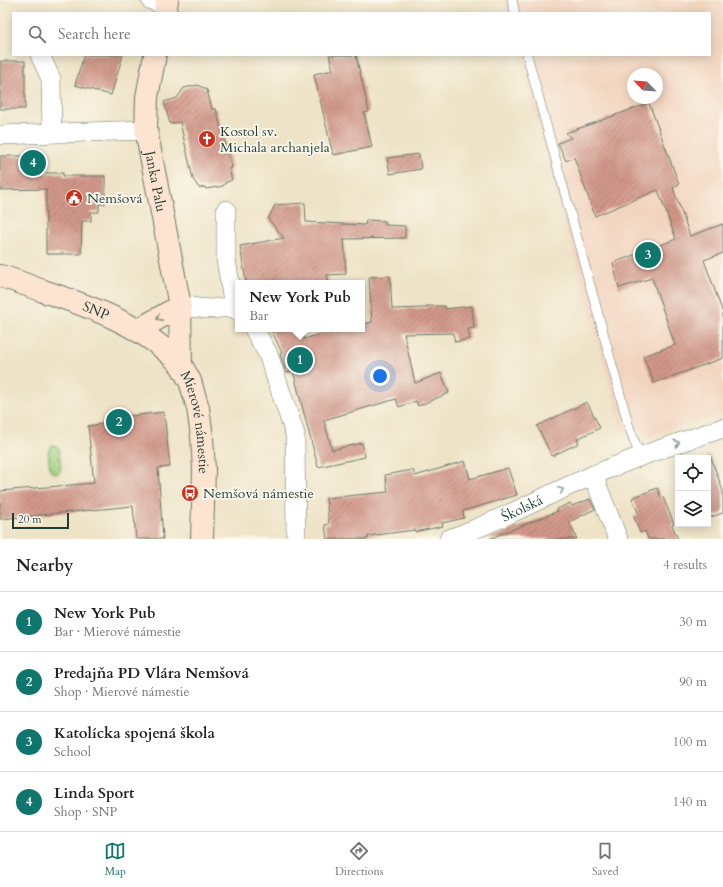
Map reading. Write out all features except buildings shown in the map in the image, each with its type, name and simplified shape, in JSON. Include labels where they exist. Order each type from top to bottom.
[{"type":"main road","name":"Janka Palu","points":[[155,56],[147,97],[146,130],[180,306]]},
{"type":"main road","name":"SNP","points":[[0,276],[66,298],[118,319],[138,330],[169,352],[181,365]]},
{"type":"main road","points":[[138,330],[180,306]]},
{"type":"main road","name":"Mierové námestie","points":[[180,306],[181,365],[190,381],[198,408],[202,437],[204,469],[204,539]]},
{"type":"street","points":[[40,56],[51,79],[52,133]]},
{"type":"street","points":[[0,136],[146,130]]},
{"type":"street","points":[[226,210],[226,260],[235,304]]},
{"type":"street","points":[[180,306],[208,309],[235,309]]},
{"type":"street","points":[[256,332],[268,354],[295,434],[296,539]]},
{"type":"street","name":"Školská","points":[[449,539],[472,531],[593,475],[640,456],[723,428]]},
{"type":"street","points":[[593,475],[618,539]]},
{"type":"lane","points":[[512,0],[515,12]]},
{"type":"lane","points":[[527,56],[629,427],[640,456]]},
{"type":"shaded area","points":[[504,0],[723,0],[723,413],[649,437],[634,425],[622,431],[519,56],[711,56],[711,12],[508,12]]},
{"type":"green space","points":[[52,445],[59,448],[61,469],[59,473],[56,474],[50,471],[48,452]]},
{"type":"place","name":"Kostol sv. Michala archanjela","points":[[207,139]]},
{"type":"place","name":"Linda Sport","points":[[33,163]]},
{"type":"place","name":"Nemšová","points":[[74,198]]},
{"type":"place","name":"Katolícka spojená škola","points":[[648,255]]},
{"type":"place","name":"New York Pub","points":[[300,360]]},
{"type":"place","name":"Predajňa PD Vlára Nemšová","points":[[119,422]]},
{"type":"place","name":"Nemšová námestie","points":[[190,493]]}]
